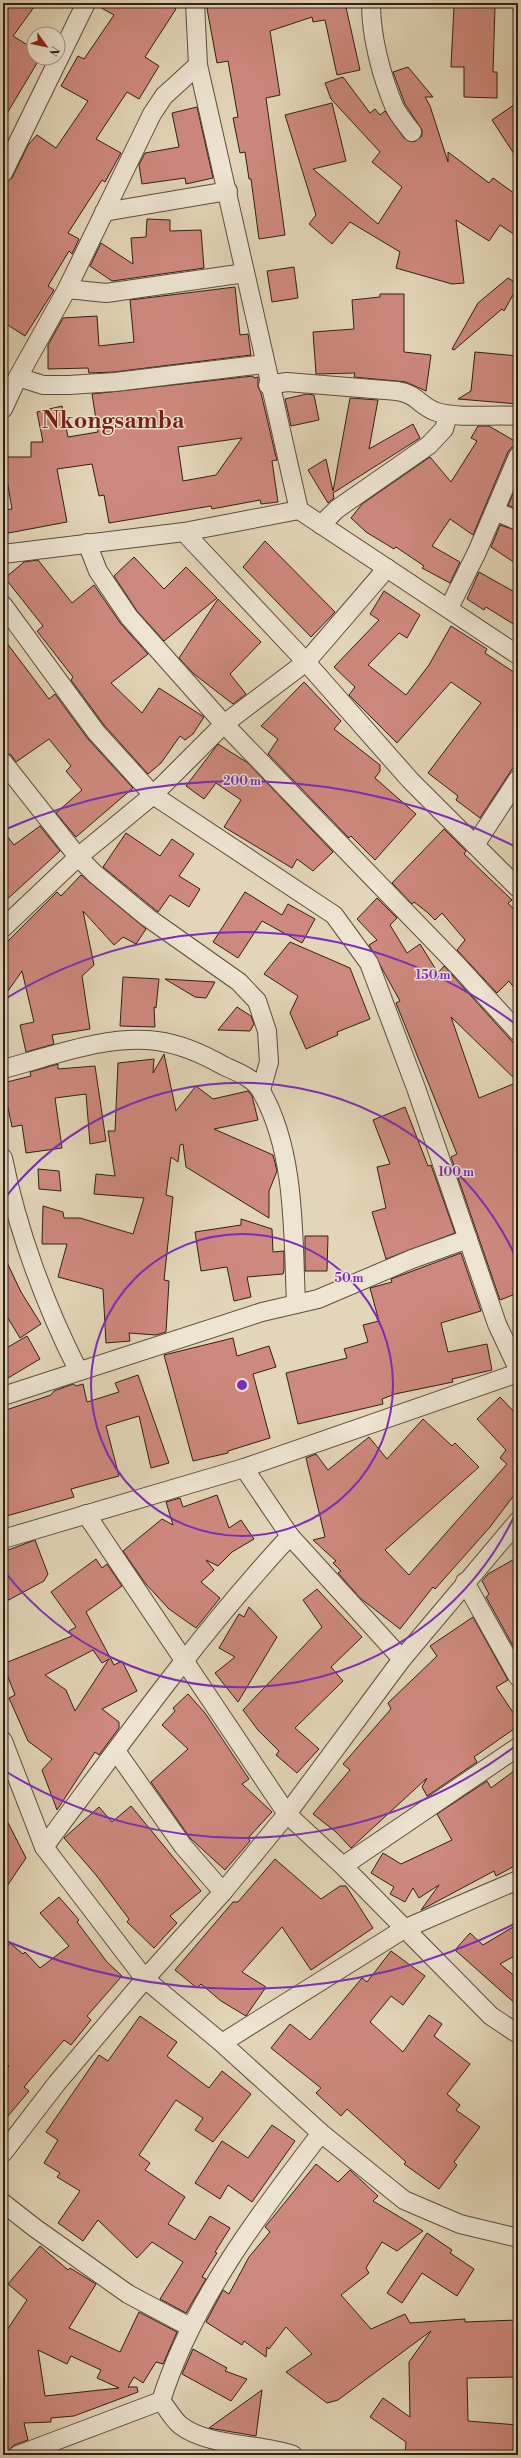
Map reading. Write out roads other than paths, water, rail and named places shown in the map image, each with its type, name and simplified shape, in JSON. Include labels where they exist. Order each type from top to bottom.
[{"type":"street","points":[[3,173],[86,3]]},
{"type":"street","points":[[195,3],[198,64],[228,191],[268,384],[298,510],[449,608],[518,655]]},
{"type":"street","points":[[370,3],[370,18],[383,73],[394,108],[412,132]]},
{"type":"street","points":[[3,409],[18,377],[67,289],[152,114],[164,96],[198,64]]},
{"type":"street","points":[[104,212],[228,191]]},
{"type":"street","points":[[67,289],[106,293],[245,273]]},
{"type":"street","points":[[18,377],[43,385],[69,385],[115,382],[264,364]]},
{"type":"street","points":[[268,384],[287,382],[360,386],[409,393],[425,406],[448,415],[518,416]]},
{"type":"street","points":[[321,525],[337,509],[429,445],[444,429],[448,415]]},
{"type":"street","points":[[449,608],[495,511],[518,456]]},
{"type":"street","points":[[3,554],[184,532],[298,510]]},
{"type":"street","points":[[495,511],[518,521]]},
{"type":"street","points":[[184,532],[306,662],[410,780],[518,888]]},
{"type":"street","points":[[87,543],[101,577],[129,618],[224,724],[442,950],[518,1032]]},
{"type":"street","points":[[3,928],[78,858],[153,795],[224,724],[306,662],[387,568]]},
{"type":"street","points":[[3,605],[96,732],[153,795],[334,915],[369,963],[416,1088],[497,1324],[518,1369]]},
{"type":"street","points":[[3,762],[78,858],[147,918],[239,982],[257,1001],[267,1031],[269,1062],[261,1090]]},
{"type":"street","points":[[475,846],[518,779]]},
{"type":"street","points":[[3,1069],[82,1047],[124,1041],[156,1040],[182,1046],[251,1080],[261,1090],[272,1117],[286,1168],[296,1304]]},
{"type":"street","points":[[3,1158],[10,1193],[44,1295],[78,1370]]},
{"type":"street","points":[[3,1396],[78,1370],[262,1312],[318,1299],[348,1288],[412,1259],[468,1239]]},
{"type":"street","points":[[3,1539],[244,1468],[518,1373]]},
{"type":"street","points":[[244,1468],[290,1536],[402,1659]]},
{"type":"street","points":[[86,1514],[287,1814],[343,1866],[491,2016],[518,2034]]},
{"type":"street","points":[[3,2153],[58,2083],[145,1979],[223,1892],[287,1814],[402,1659],[464,1582],[518,1521]]},
{"type":"street","points":[[44,1847],[241,1589],[290,1536]]},
{"type":"street","points":[[464,1582],[518,1677]]},
{"type":"street","points":[[3,1741],[44,1847],[145,1979],[222,2043],[321,2133],[404,2200],[460,2224],[518,2238]]},
{"type":"street","points":[[343,1866],[518,1747]]},
{"type":"street","points":[[116,1751],[183,1846],[223,1892]]},
{"type":"street","points":[[222,2043],[404,1929],[518,1880]]},
{"type":"street","points":[[161,2401],[171,2369],[190,2327],[260,2213],[321,2133]]},
{"type":"street","points":[[3,2203],[35,2228],[128,2294],[190,2327]]},
{"type":"street","points":[[18,2455],[161,2401]]},
{"type":"street","points":[[161,2401],[180,2425],[209,2438],[276,2449],[293,2455]]},
{"type":"district","name":"Nkongsamba","points":[[113,421]]}]
